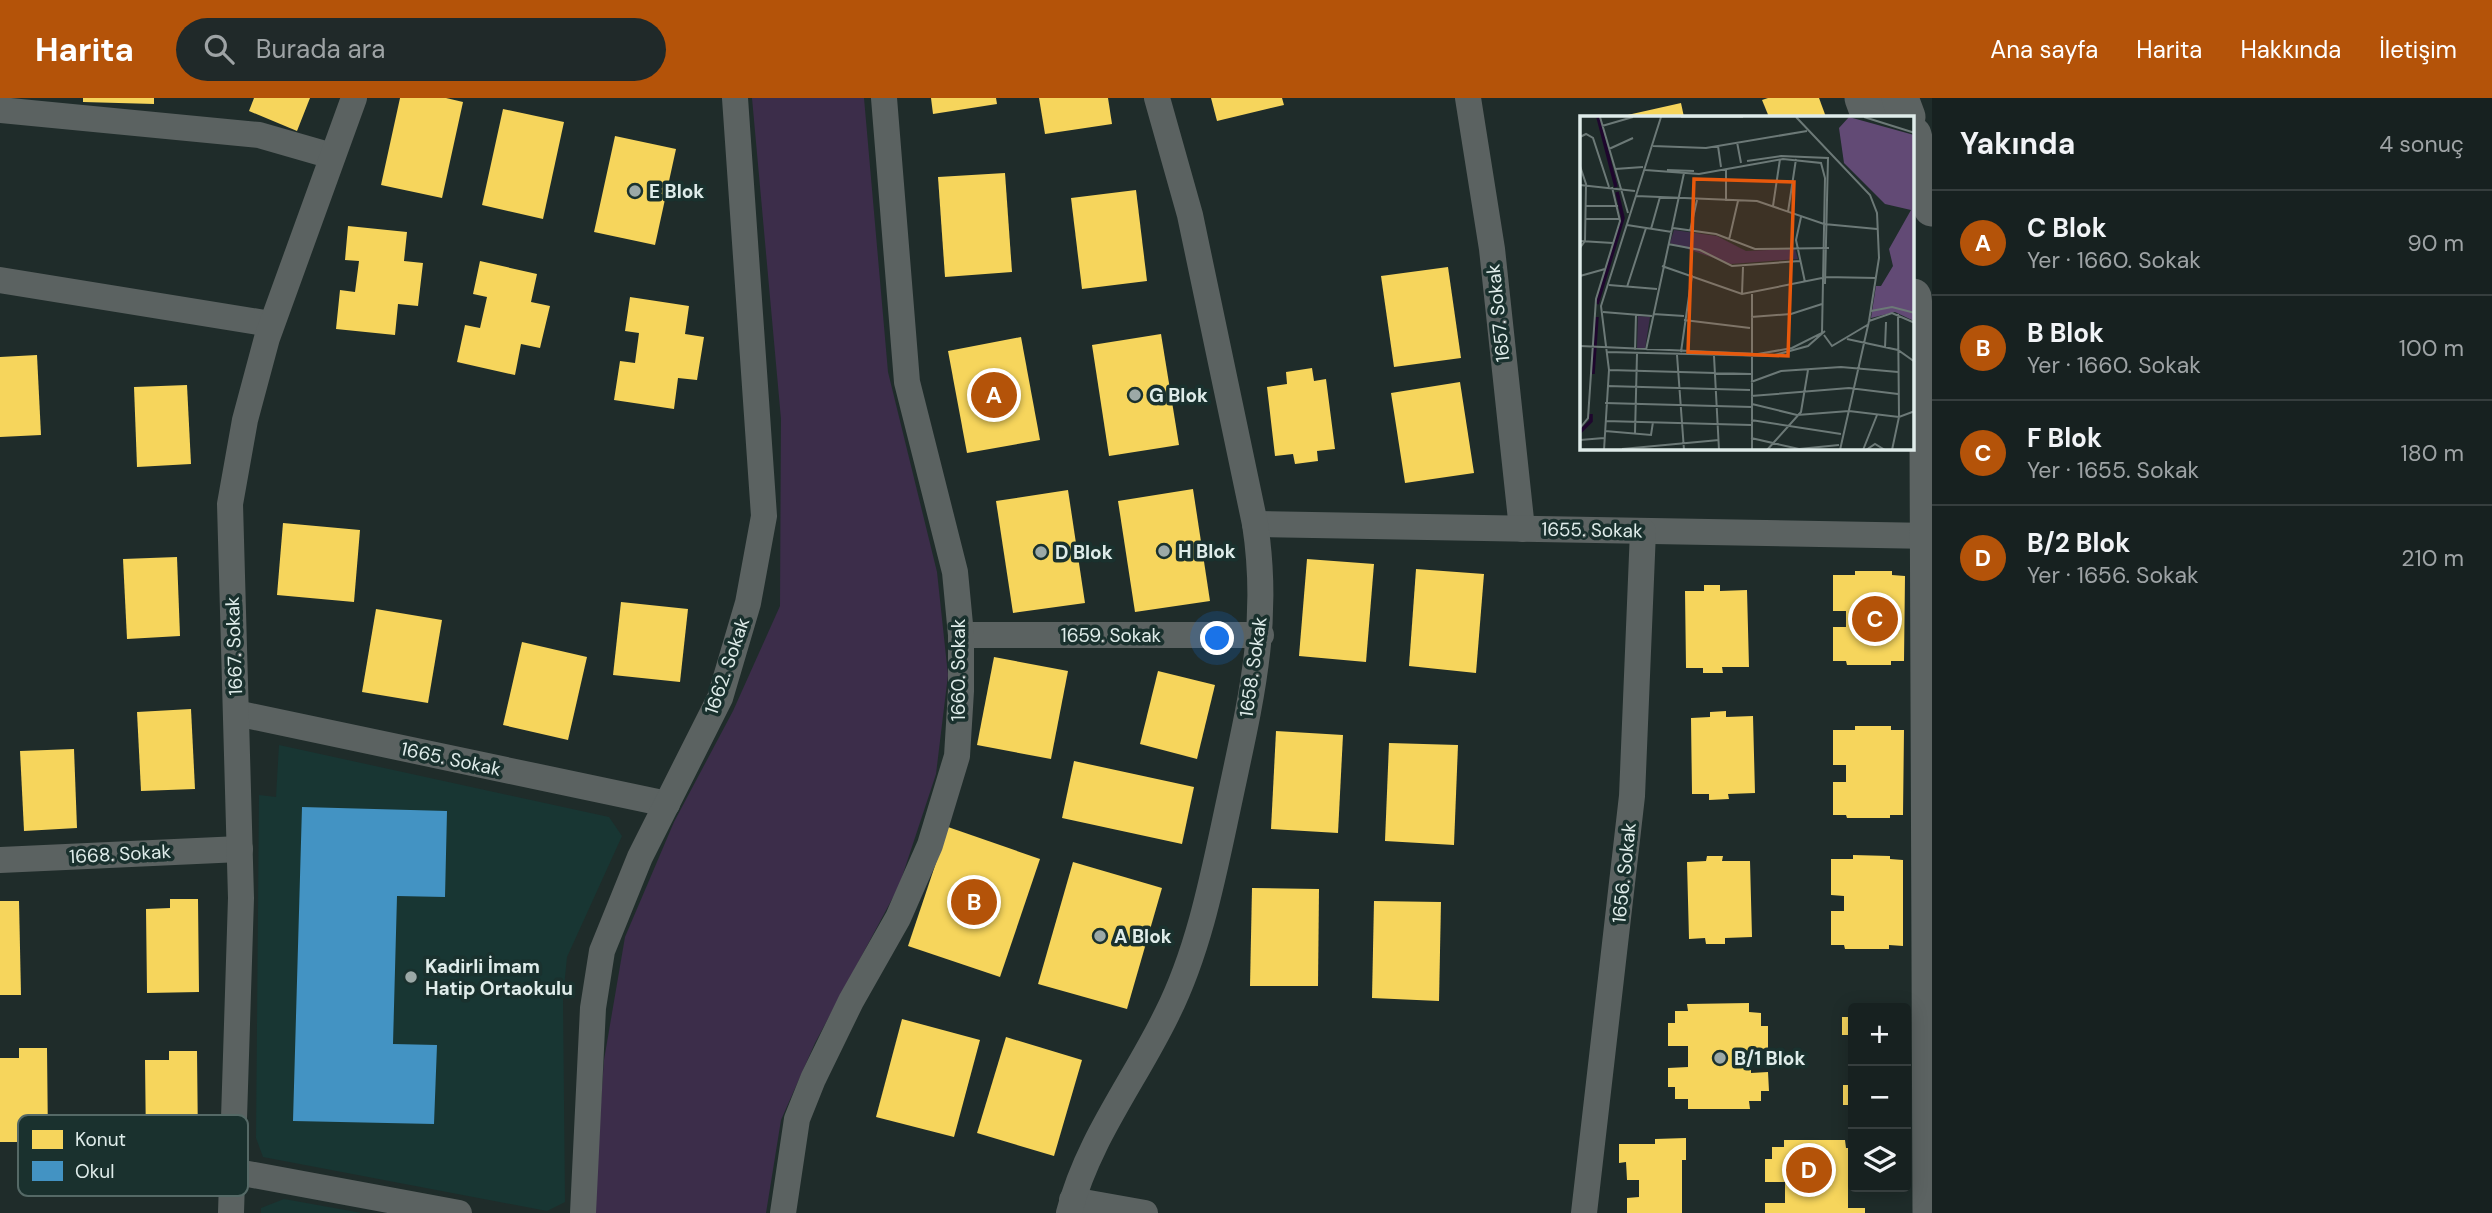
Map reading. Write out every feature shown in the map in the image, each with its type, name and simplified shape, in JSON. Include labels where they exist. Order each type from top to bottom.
[{"type":"street","name":"1667. Sokak","points":[[234,1115],[242,898],[230,504],[245,420],[271,324],[354,98]]},
{"type":"street","name":"1662. Sokak","points":[[583,1213],[593,1008],[602,951],[640,857],[720,698],[748,603],[764,516],[735,98]]},
{"type":"street","name":"1660. Sokak","points":[[783,1213],[797,1119],[851,1001],[898,918],[930,845],[957,756],[961,635],[955,572],[907,382],[884,98]]},
{"type":"street","name":"1658. Sokak","points":[[1070,1206],[1097,1142],[1167,1015],[1196,941],[1218,856],[1253,692],[1261,635],[1260,559],[1255,524],[1190,215],[1157,98]]},
{"type":"street","name":"1657. Sokak","points":[[1468,98],[1492,249],[1522,529]]},
{"type":"street","points":[[1863,98],[1870,116]]},
{"type":"street","points":[[1900,98],[1907,116]]},
{"type":"street","points":[[0,110],[259,135],[332,156]]},
{"type":"street","points":[[1914,139],[1932,208]]},
{"type":"street","points":[[0,281],[271,324]]},
{"type":"street","points":[[1914,306],[1928,439],[1931,536],[1931,1213]]},
{"type":"street","name":"1655. Sokak","points":[[1255,524],[1931,536]]},
{"type":"street","name":"1656. Sokak","points":[[1584,1213],[1632,796],[1643,531]]},
{"type":"street","name":"1659. Sokak","points":[[961,635],[1261,635]]},
{"type":"street","name":"1665. Sokak","points":[[236,713],[667,804]]},
{"type":"street","name":"1668. Sokak","points":[[0,860],[240,849]]},
{"type":"street","points":[[248,1174],[459,1213]]},
{"type":"street","points":[[1070,1206],[1145,1213]]},
{"type":"shaded area","points":[[752,98],[864,98],[888,372],[937,572],[948,675],[936,774],[899,886],[815,1043],[781,1120],[766,1213],[593,1213],[604,1060],[625,937],[674,822],[733,711],[780,606],[781,419]]},
{"type":"shaded area","name":"Kadirli İmam Hatip Ortaokulu","points":[[279,745],[609,817],[622,836],[567,957],[563,998],[565,1202],[547,1211],[263,1157],[256,1138],[259,795],[276,797]]},
{"type":"shaded area","points":[[284,1199],[362,1213],[261,1213],[261,1208]]},
{"type":"building: Konut","points":[[83,98],[154,98],[154,104],[83,102]]},
{"type":"building: Konut","points":[[254,98],[310,98],[297,131],[249,111]]},
{"type":"building: Konut","points":[[400,98],[446,98],[463,102],[442,198],[381,185]]},
{"type":"building: Konut","points":[[931,98],[996,98],[997,104],[933,114]]},
{"type":"building: Konut","points":[[1039,98],[1108,98],[1112,124],[1045,134]]},
{"type":"building: Konut","points":[[1211,98],[1282,98],[1284,105],[1217,121]]},
{"type":"building: Konut","points":[[1819,98],[1826,116],[1769,116],[1762,100]]},
{"type":"building: Konut","points":[[1681,103],[1684,116],[1623,116]]},
{"type":"building: Konut","points":[[503,109],[564,122],[543,219],[482,205]]},
{"type":"building: Konut","name":"E Blok","points":[[615,136],[676,149],[655,245],[594,232]]},
{"type":"building: Konut","points":[[1005,173],[1012,272],[945,277],[938,177]]},
{"type":"building: Konut","points":[[1136,190],[1147,281],[1082,289],[1071,198]]},
{"type":"building: Konut","points":[[348,226],[407,232],[404,261],[423,263],[418,306],[398,304],[395,335],[336,329],[340,290],[355,292],[359,261],[345,260]]},
{"type":"building: Konut","points":[[480,261],[537,274],[531,302],[550,306],[540,348],[521,344],[515,375],[457,362],[465,325],[480,328],[487,297],[473,294]]},
{"type":"building: Konut","points":[[1448,267],[1461,358],[1394,367],[1381,276]]},
{"type":"building: Konut","points":[[630,297],[689,306],[685,334],[704,337],[697,380],[678,378],[674,409],[614,400],[620,361],[635,363],[639,333],[625,331]]},
{"type":"building: Konut","name":"G Blok","points":[[1161,334],[1179,445],[1109,456],[1092,345]]},
{"type":"building: Konut","points":[[1021,337],[1040,440],[967,453],[948,351]]},
{"type":"building: Konut","points":[[37,355],[41,435],[0,437],[0,357]]},
{"type":"building: Konut","points":[[1312,368],[1314,381],[1326,379],[1335,449],[1317,451],[1318,461],[1295,464],[1293,454],[1275,456],[1267,387],[1287,384],[1286,372]]},
{"type":"building: Konut","points":[[1460,382],[1474,473],[1405,483],[1391,393]]},
{"type":"building: Konut","points":[[187,385],[191,464],[137,467],[134,387]]},
{"type":"building: Konut","name":"H Blok","points":[[1193,489],[1210,601],[1135,612],[1118,501]]},
{"type":"building: Konut","name":"D Blok","points":[[1068,490],[1085,603],[1013,613],[996,501]]},
{"type":"building: Konut","points":[[283,523],[360,530],[354,602],[277,595]]},
{"type":"building: Konut","points":[[177,557],[180,636],[127,639],[123,559]]},
{"type":"building: Konut","points":[[1307,559],[1374,564],[1366,662],[1299,656]]},
{"type":"building: Konut","points":[[1416,569],[1484,574],[1476,673],[1409,666]]},
{"type":"building: Konut","points":[[1855,571],[1892,571],[1892,575],[1905,576],[1904,661],[1891,661],[1891,665],[1847,665],[1846,661],[1833,661],[1833,627],[1846,627],[1846,611],[1833,611],[1833,575],[1855,575]]},
{"type":"building: Konut","points":[[1704,585],[1720,585],[1720,591],[1747,590],[1749,667],[1722,667],[1723,673],[1703,673],[1703,668],[1686,668],[1685,591],[1704,591]]},
{"type":"building: Konut","points":[[621,602],[688,609],[680,682],[613,675]]},
{"type":"building: Konut","points":[[376,609],[442,620],[428,703],[362,692]]},
{"type":"building: Konut","points":[[522,642],[587,657],[568,740],[503,725]]},
{"type":"building: Konut","points":[[994,657],[1068,671],[1051,759],[977,745]]},
{"type":"building: Konut","points":[[1158,671],[1215,685],[1197,759],[1140,744]]},
{"type":"building: Konut","points":[[191,709],[195,789],[141,791],[137,712]]},
{"type":"building: Konut","points":[[1726,711],[1726,717],[1753,716],[1755,793],[1728,794],[1729,799],[1709,800],[1709,794],[1692,794],[1691,718],[1710,717],[1710,712]]},
{"type":"building: Konut","points":[[1855,726],[1891,726],[1891,730],[1904,730],[1903,815],[1890,815],[1890,818],[1847,818],[1846,815],[1833,815],[1833,782],[1846,782],[1846,765],[1833,765],[1833,730],[1855,730]]},
{"type":"building: Konut","points":[[1276,731],[1343,735],[1338,833],[1271,829]]},
{"type":"building: Konut","points":[[1389,743],[1458,745],[1454,845],[1385,841]]},
{"type":"building: Konut","points":[[74,749],[77,828],[24,831],[20,751]]},
{"type":"building: Konut","points":[[1074,761],[1194,787],[1182,844],[1062,818]]},
{"type":"building: Konut","points":[[948,827],[1040,859],[1000,977],[908,946]]},
{"type":"building: Konut","points":[[1853,855],[1890,856],[1890,859],[1903,860],[1903,946],[1889,945],[1889,949],[1845,949],[1844,945],[1831,945],[1831,911],[1844,911],[1844,896],[1831,895],[1831,859],[1853,859]]},
{"type":"building: Konut","points":[[1707,856],[1723,856],[1722,861],[1750,861],[1752,937],[1725,938],[1725,944],[1706,944],[1705,938],[1689,939],[1687,862],[1706,861]]},
{"type":"building: Konut","name":"A Blok","points":[[1073,862],[1162,888],[1127,1009],[1038,984]]},
{"type":"building: Konut","points":[[1252,888],[1319,889],[1318,986],[1250,986]]},
{"type":"building: Konut","points":[[170,899],[198,899],[199,992],[147,993],[146,909],[170,908]]},
{"type":"building: Konut","points":[[0,901],[19,901],[21,995],[0,995]]},
{"type":"building: Konut","points":[[1374,901],[1441,902],[1439,1001],[1372,998]]},
{"type":"building: Konut","name":"B/1 Blok","points":[[1749,1003],[1749,1012],[1761,1013],[1761,1026],[1768,1026],[1768,1049],[1751,1048],[1751,1073],[1768,1072],[1769,1091],[1761,1091],[1761,1101],[1749,1101],[1750,1109],[1688,1109],[1688,1099],[1675,1099],[1675,1087],[1668,1087],[1668,1068],[1688,1067],[1688,1046],[1668,1046],[1668,1023],[1675,1023],[1675,1011],[1688,1011],[1687,1004]]},
{"type":"building: Konut","points":[[1842,1017],[1848,1017],[1848,1035],[1842,1035]]},
{"type":"building: Konut","points":[[902,1019],[980,1040],[954,1137],[876,1117]]},
{"type":"building: Konut","points":[[1006,1037],[1082,1060],[1054,1156],[977,1133]]},
{"type":"building: Konut","points":[[19,1048],[47,1048],[48,1115],[18,1115],[18,1142],[0,1142],[0,1058],[19,1058]]},
{"type":"building: Konut","points":[[169,1051],[197,1051],[198,1115],[146,1115],[145,1060],[169,1060]]},
{"type":"building: Konut","points":[[1843,1085],[1848,1085],[1848,1105],[1843,1105]]},
{"type":"building: Konut","points":[[1686,1138],[1686,1160],[1682,1160],[1682,1213],[1627,1213],[1627,1198],[1639,1197],[1639,1180],[1627,1180],[1626,1162],[1619,1163],[1619,1144],[1655,1144],[1655,1139]]},
{"type":"building: Konut","points":[[1784,1140],[1845,1140],[1848,1148],[1848,1208],[1865,1208],[1865,1213],[1765,1213],[1765,1203],[1785,1203],[1785,1182],[1765,1182],[1765,1159],[1772,1159],[1772,1147],[1784,1147]]},
{"type":"building: Okul","points":[[302,807],[447,811],[445,897],[397,896],[393,1044],[437,1045],[434,1124],[293,1121]]},
{"type":"place","name":"E Blok","points":[[635,191]]},
{"type":"place","name":"C Blok","points":[[994,395]]},
{"type":"place","name":"G Blok","points":[[1135,395]]},
{"type":"place","name":"H Blok","points":[[1164,551]]},
{"type":"place","name":"D Blok","points":[[1041,552]]},
{"type":"place","name":"F Blok","points":[[1875,619]]},
{"type":"place","name":"B Blok","points":[[974,902]]},
{"type":"place","name":"A Blok","points":[[1100,936]]},
{"type":"place","name":"Kadirli İmam Hatip Ortaokulu","points":[[411,977]]},
{"type":"place","name":"B/1 Blok","points":[[1720,1058]]},
{"type":"place","name":"B/2 Blok","points":[[1809,1170]]}]
